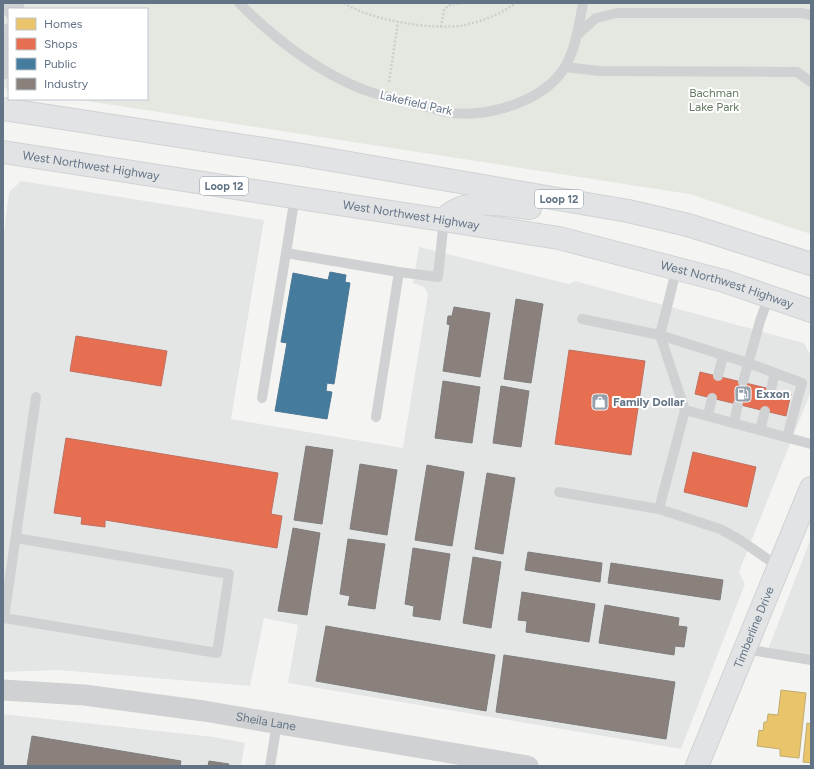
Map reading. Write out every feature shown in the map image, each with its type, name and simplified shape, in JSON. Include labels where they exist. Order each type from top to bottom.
[{"type":"main road","name":"Loop 12","points":[[3,109],[303,156],[628,211],[688,225],[811,264]]},
{"type":"main road","name":"West Northwest Highway","points":[[3,152],[559,238],[677,268],[769,296],[811,311]]},
{"type":"main road","points":[[444,219],[452,211],[471,203],[553,211],[599,209],[628,211]]},
{"type":"main road","name":"Timberline Drive","points":[[697,766],[779,567],[805,520],[811,488]]},
{"type":"street","points":[[3,69],[8,40]]},
{"type":"street","name":"Sheila Lane","points":[[3,690],[84,695],[204,711],[465,761],[528,766]]},
{"type":"lane","name":"Lakefield Park","points":[[239,3],[258,22],[305,59],[348,83],[387,98],[452,113],[481,113],[505,108],[528,98],[553,80],[565,66],[577,35],[583,3]]},
{"type":"lane","points":[[577,35],[596,18],[617,13],[801,13],[811,15]]},
{"type":"lane","points":[[565,66],[599,72],[797,72],[811,82]]},
{"type":"lane","points":[[262,398],[295,196]]},
{"type":"lane","points":[[286,253],[438,277],[444,219]]},
{"type":"lane","points":[[659,509],[685,410],[660,335],[677,268]]},
{"type":"lane","points":[[376,417],[399,272]]},
{"type":"lane","points":[[743,382],[769,296]]},
{"type":"lane","points":[[582,319],[660,335],[748,363],[802,383],[787,438]]},
{"type":"lane","points":[[718,376],[723,355]]},
{"type":"lane","points":[[771,389],[775,373]]},
{"type":"lane","points":[[16,538],[229,574],[217,653],[4,618],[36,397]]},
{"type":"lane","points":[[708,416],[712,398]]},
{"type":"lane","points":[[734,423],[738,404]]},
{"type":"lane","points":[[685,410],[811,444]]},
{"type":"lane","points":[[760,430],[765,411]]},
{"type":"lane","points":[[559,492],[659,509],[720,529],[740,540],[779,567]]},
{"type":"lane","points":[[745,649],[811,660]]},
{"type":"lane","points":[[270,766],[277,724]]},
{"type":"path","points":[[344,3],[372,16],[398,22],[441,27],[465,25],[484,19],[500,13],[516,3]]},
{"type":"path","points":[[441,27],[444,10],[449,4],[463,3]]},
{"type":"path","points":[[387,98],[398,22]]},
{"type":"shaded area","points":[[21,181],[264,220],[231,419],[403,448],[428,294],[424,287],[413,283],[419,247],[569,284],[575,281],[804,343],[811,356],[811,391],[739,572],[745,584],[681,749],[288,683],[298,625],[264,618],[250,686],[58,670],[3,672],[3,241],[9,192]]},
{"type":"shaded area","points":[[811,538],[811,661],[767,652]]},
{"type":"shaded area","points":[[3,714],[214,737],[245,743],[241,766],[3,766]]},
{"type":"green space","name":"Bachman Lake Park","points":[[3,3],[811,3],[811,234],[689,194],[80,100],[148,100],[148,8],[8,8],[8,89],[3,88]]},
{"type":"building: Homes","points":[[781,690],[806,693],[799,758],[780,756],[780,749],[757,746],[759,730],[763,731],[764,722],[767,722],[768,714],[778,715]]},
{"type":"building: Homes","points":[[807,723],[811,724],[811,763],[803,762]]},
{"type":"building: Shops","points":[[76,336],[167,351],[161,386],[70,371]]},
{"type":"building: Shops","name":"Family Dollar","points":[[569,350],[645,361],[631,455],[555,444]]},
{"type":"building: Shops","name":"Exxon","points":[[700,372],[791,394],[786,416],[695,394]]},
{"type":"building: Shops","points":[[66,438],[278,473],[271,514],[282,516],[277,548],[105,520],[105,527],[81,524],[82,517],[54,513]]},
{"type":"building: Shops","points":[[693,452],[756,467],[747,507],[684,492]]},
{"type":"building: Public","points":[[330,272],[346,275],[345,282],[350,283],[334,384],[327,383],[326,391],[332,392],[327,419],[275,411],[287,343],[281,342],[293,273],[328,280]]},
{"type":"building: Industry","points":[[516,299],[543,304],[531,383],[504,379]]},
{"type":"building: Industry","points":[[454,307],[490,313],[480,377],[443,371],[450,325],[447,324],[448,316],[452,316]]},
{"type":"building: Industry","points":[[443,381],[480,387],[472,443],[435,438]]},
{"type":"building: Industry","points":[[501,386],[529,391],[521,447],[493,443]]},
{"type":"building: Industry","points":[[306,446],[333,450],[322,524],[294,520]]},
{"type":"building: Industry","points":[[360,464],[397,470],[387,535],[350,529]]},
{"type":"building: Industry","points":[[427,465],[464,472],[452,546],[415,540]]},
{"type":"building: Industry","points":[[487,473],[515,478],[503,554],[475,549]]},
{"type":"building: Industry","points":[[293,528],[320,533],[307,615],[278,611]]},
{"type":"building: Industry","points":[[348,539],[385,544],[375,609],[348,605],[350,596],[340,594]]},
{"type":"building: Industry","points":[[413,548],[450,554],[440,620],[413,616],[414,606],[405,604]]},
{"type":"building: Industry","points":[[528,552],[602,563],[600,582],[525,570]]},
{"type":"building: Industry","points":[[473,557],[501,562],[491,628],[463,623]]},
{"type":"building: Industry","points":[[611,563],[723,580],[720,600],[608,583]]},
{"type":"building: Industry","points":[[522,592],[595,604],[589,642],[526,632],[527,621],[518,620]]},
{"type":"building: Industry","points":[[605,605],[679,618],[678,626],[687,627],[684,647],[675,646],[674,655],[599,643]]},
{"type":"building: Industry","points":[[326,626],[495,655],[486,711],[316,681]]},
{"type":"building: Industry","points":[[504,655],[675,682],[666,739],[496,712]]},
{"type":"building: Industry","points":[[32,736],[181,761],[180,766],[27,766]]},
{"type":"building: Industry","points":[[209,761],[229,764],[228,766],[208,766]]},
{"type":"place","name":"Exxon","points":[[743,394]]},
{"type":"place","name":"Family Dollar","points":[[600,402]]}]
